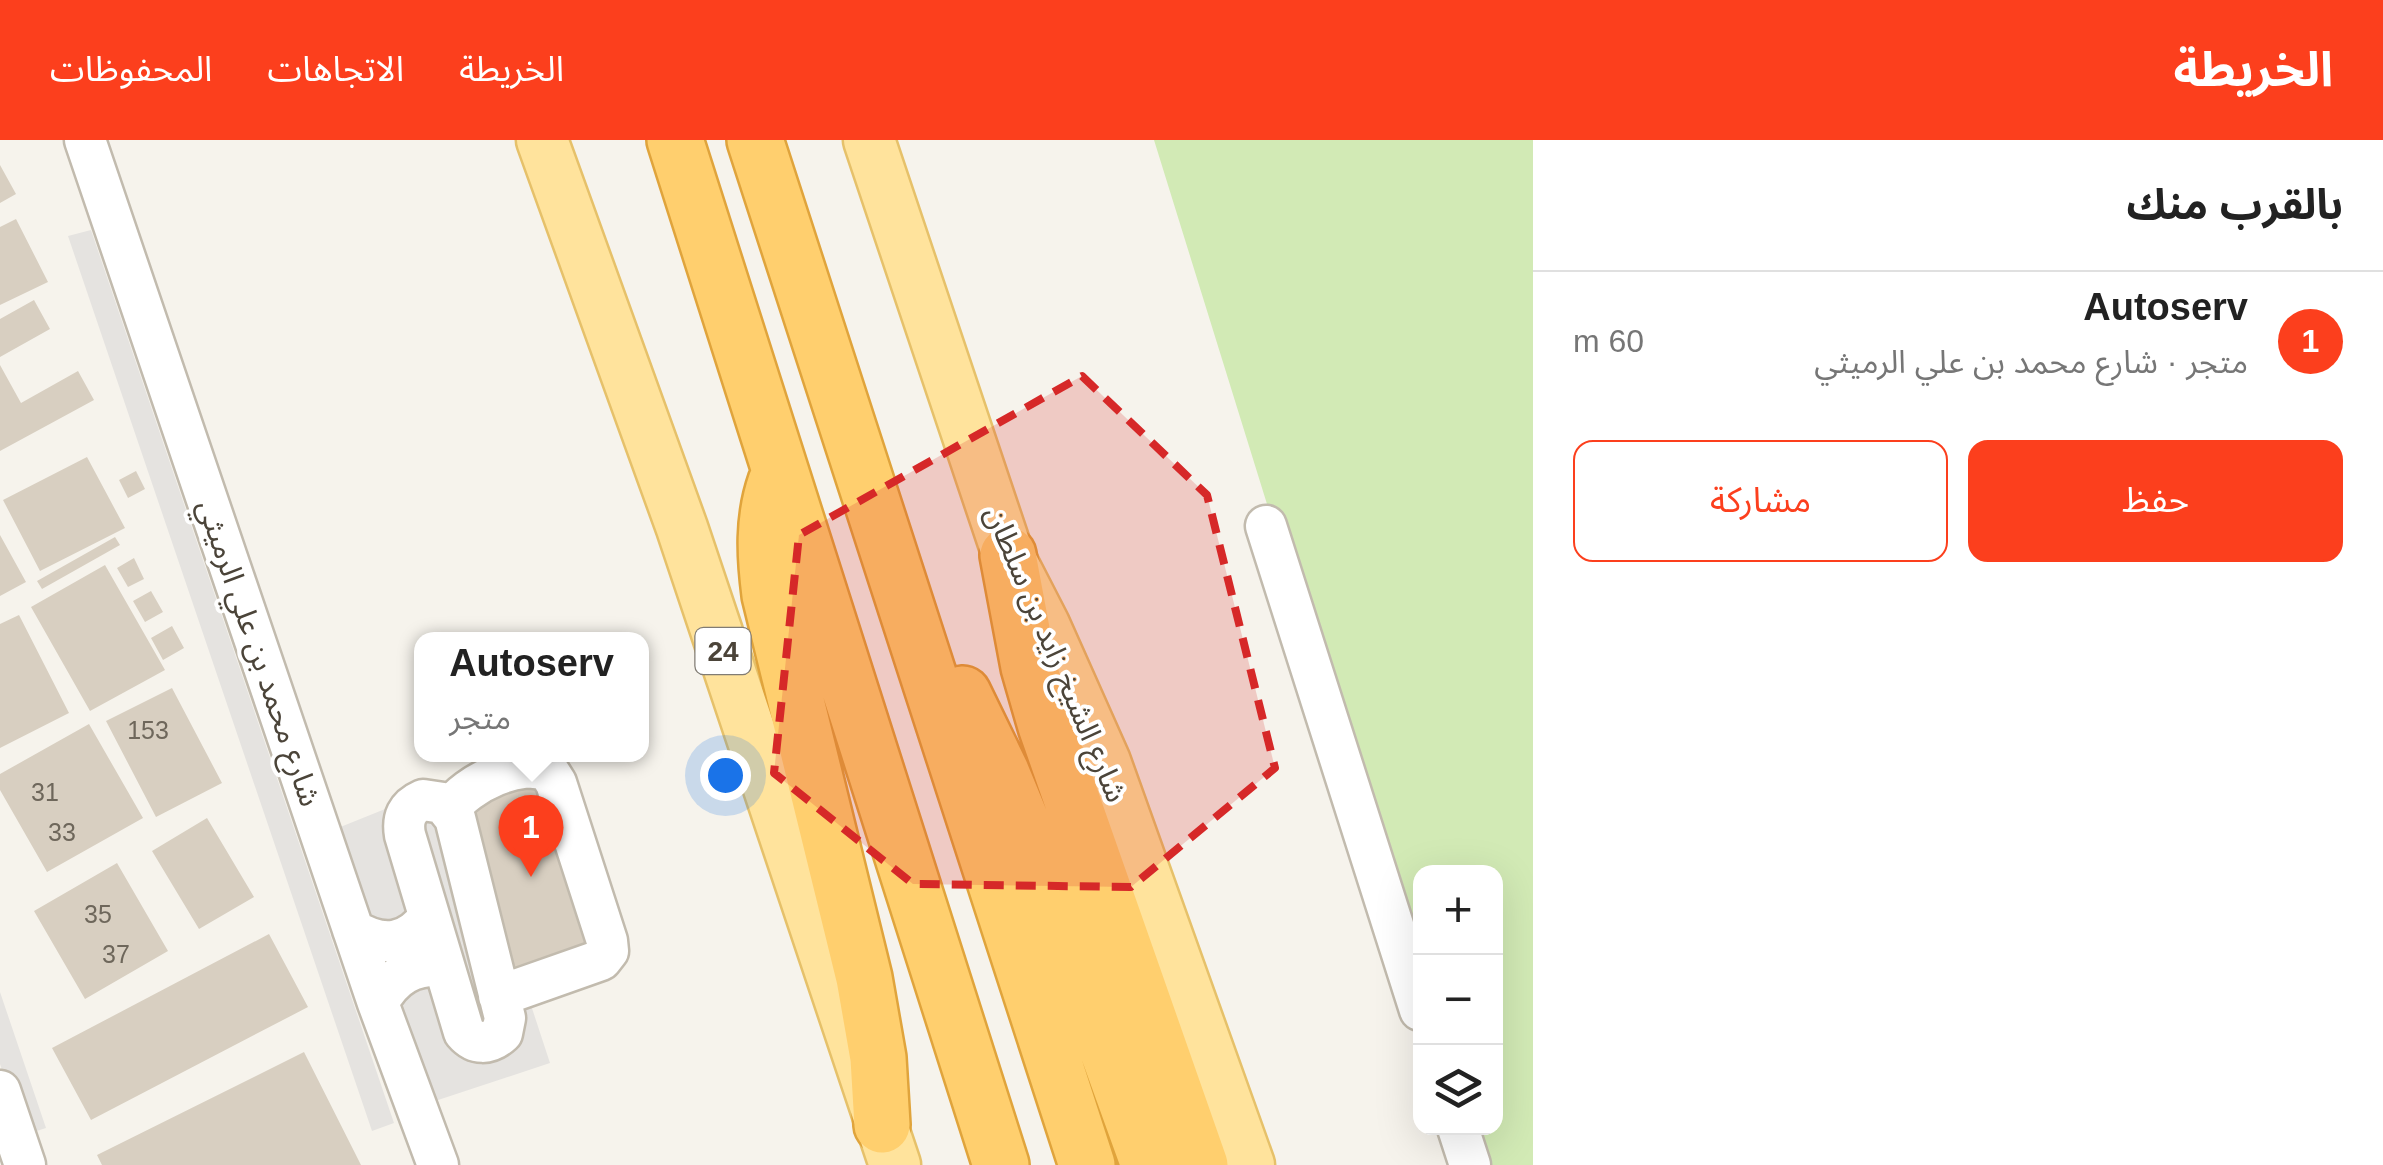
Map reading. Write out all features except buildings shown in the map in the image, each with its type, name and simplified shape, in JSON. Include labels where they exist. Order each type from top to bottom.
[{"type":"highway","points":[[675,140],[1002,1165]]},
{"type":"highway","points":[[755,140],[1086,1165]]},
{"type":"highway","points":[[780,469],[768,504],[770,595],[867,992],[889,1145]]},
{"type":"highway","points":[[1008,556],[1029,667],[1046,726],[1200,1165]]},
{"type":"highway","points":[[915,634],[944,665],[990,748],[1052,896],[1149,1165]]},
{"type":"main road","name":"24","points":[[542,140],[682,528],[889,1145]]},
{"type":"main road","name":"شارع الشيخ زايد بن سلطان","points":[[869,140],[1008,556],[1044,625],[1105,762],[1249,1165]]},
{"type":"street","name":"شارع محمد بن علي الرميثي","points":[[85,140],[378,1003],[438,1165]]},
{"type":"street","points":[[1266,526],[1413,988]]},
{"type":"street","points":[[450,810],[463,793],[480,781],[529,767],[549,772],[556,783],[607,940],[608,950],[602,960],[499,996]]},
{"type":"street","points":[[423,800],[443,803],[450,810],[480,920],[505,1018],[502,1033],[489,1042],[475,1041],[464,1032],[405,834],[404,817],[415,804],[423,800]]},
{"type":"street","points":[[378,1003],[386,988],[411,968],[436,938],[480,920]]},
{"type":"street","points":[[353,930],[368,940],[386,943],[403,940],[419,930],[436,938]]},
{"type":"street","points":[[0,1091],[26,1165]]},
{"type":"street","points":[[1460,1135],[1470,1165]]},
{"type":"highlighted area","points":[[1082,376],[1207,495],[1275,768],[1131,887],[913,884],[774,773],[799,535]]},
{"type":"green space","points":[[1154,140],[1533,140],[1533,1165],[1473,1165],[1463,1135],[1503,1135],[1503,865],[1413,865],[1413,974]]},
{"type":"shaded area","points":[[91,230],[394,1123],[372,1131],[68,236]]},
{"type":"shaded area","points":[[457,780],[550,1063],[429,1103],[333,830]]},
{"type":"shaded area","points":[[0,992],[46,1128],[24,1135],[0,1064]]},
{"type":"place","name":"Autoserv","points":[[531,877]]}]
